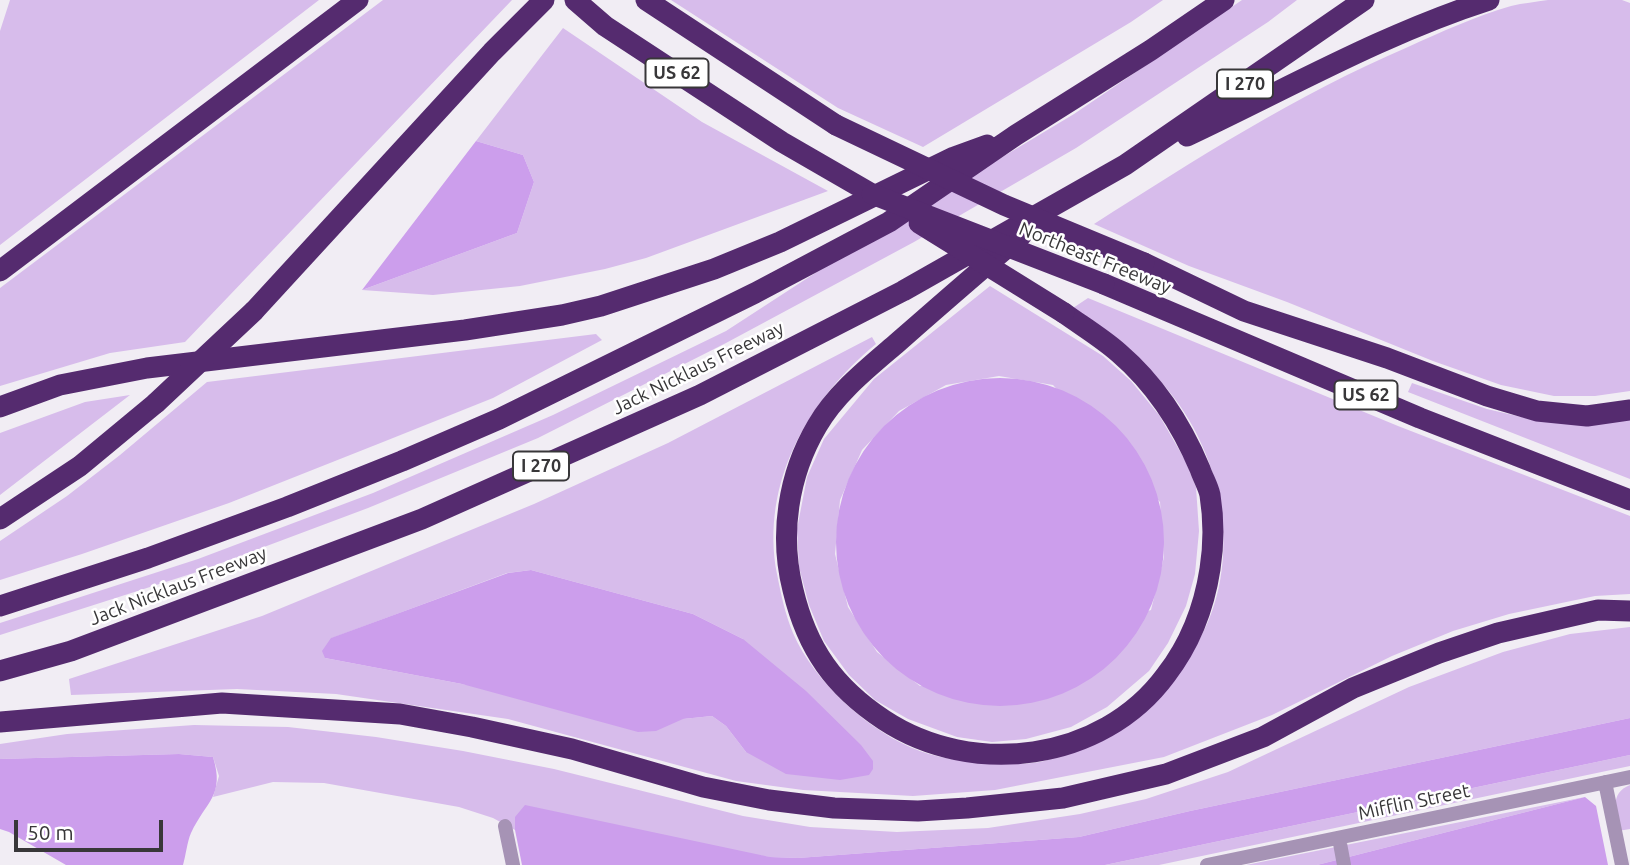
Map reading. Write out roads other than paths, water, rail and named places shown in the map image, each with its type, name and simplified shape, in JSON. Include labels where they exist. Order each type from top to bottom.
[{"type":"highway","points":[[0,271],[358,0]]},
{"type":"highway","points":[[0,519],[80,466],[156,403],[254,312],[492,52],[544,0]]},
{"type":"highway","name":"Northeast Freeway","points":[[575,0],[605,26],[782,142],[872,194],[1104,284],[1420,418],[1630,500]]},
{"type":"highway","points":[[646,0],[836,125],[1004,205],[1144,263],[1244,311],[1525,408],[1587,416],[1630,410]]},
{"type":"highway","name":"Jack Nicklaus Freeway","points":[[0,606],[148,558],[287,507],[499,419],[755,293],[889,222],[1016,135],[1224,0]]},
{"type":"highway","name":"Jack Nicklaus Freeway","points":[[0,671],[71,651],[422,519],[700,395],[903,291],[1125,165],[1364,0]]},
{"type":"highway","points":[[1125,165],[1278,93],[1334,62],[1489,0]]},
{"type":"highway","points":[[0,407],[60,385],[147,368],[491,326],[601,306],[677,282],[780,243],[954,157],[1016,135]]},
{"type":"highway","points":[[872,194],[1064,313],[1119,353],[1162,400],[1188,442],[1209,491],[1214,545],[1206,595],[1188,642],[1165,678],[1134,708],[1087,737],[1022,755],[989,756],[953,749],[905,734],[859,704],[836,680],[803,628],[788,572],[785,540],[788,509],[797,466],[818,424],[856,379],[1057,204]]},
{"type":"highway","points":[[0,722],[222,703],[400,714],[572,749],[704,787],[769,800],[834,808],[918,811],[955,809],[1063,798],[1166,774],[1263,737],[1353,688],[1439,653],[1498,633],[1598,610],[1630,611]]},
{"type":"street","name":"Mifflin Street","points":[[1207,865],[1630,777]]},
{"type":"street","points":[[1605,782],[1622,865]]},
{"type":"street","points":[[505,826],[513,865]]},
{"type":"street","points":[[1339,838],[1345,865]]}]
